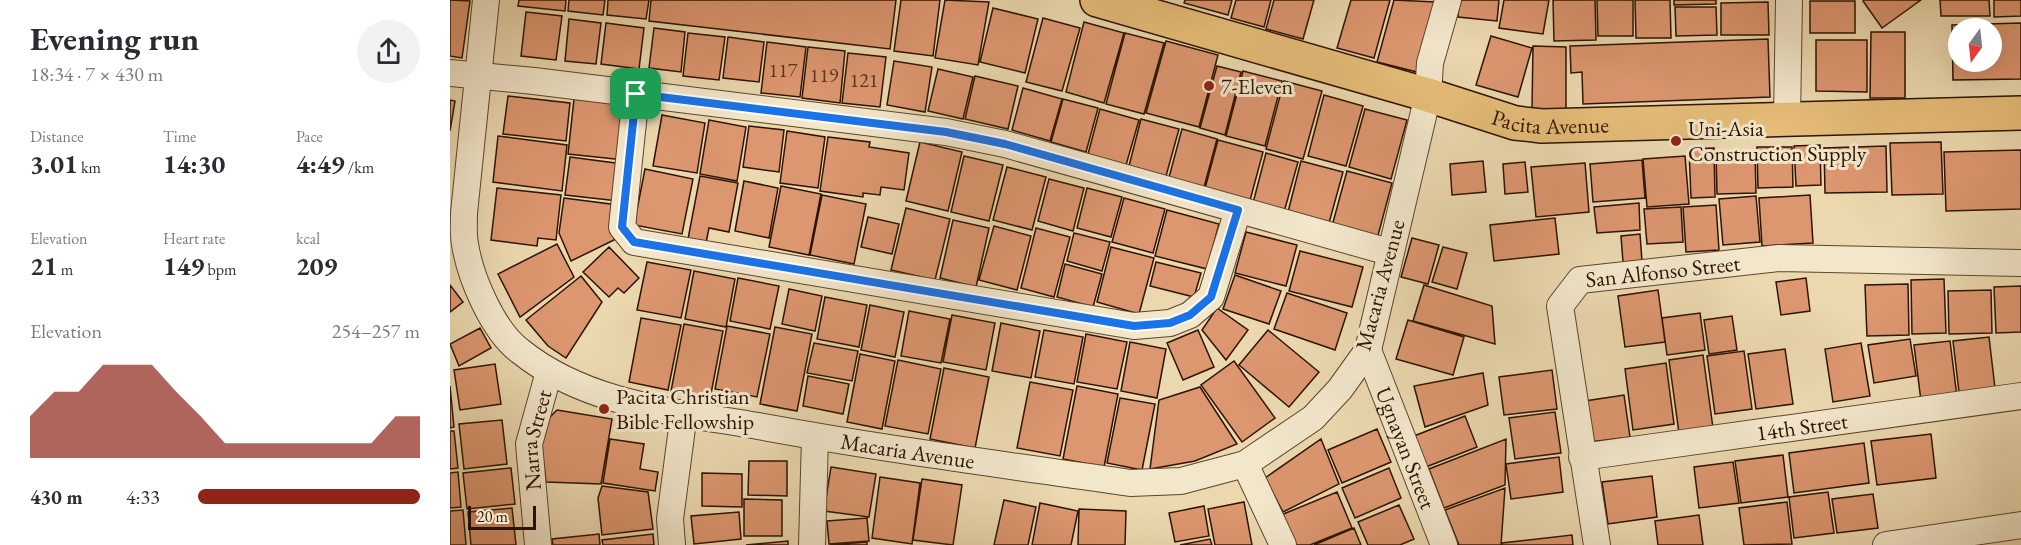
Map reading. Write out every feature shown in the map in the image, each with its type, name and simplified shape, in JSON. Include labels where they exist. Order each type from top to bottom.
[{"type":"main road","name":"Pacita Avenue","points":[[1097,0],[1428,95],[1515,123],[1542,126],[2021,113]]},
{"type":"street","name":"Macaria Avenue","points":[[486,0],[478,76],[457,212],[475,280],[500,330],[518,350],[549,372],[599,395],[815,437],[1130,483],[1181,481],[1245,464],[1313,418],[1340,389],[1368,350],[1389,252],[1428,95],[1431,63],[1448,0]]},
{"type":"street","points":[[1787,118],[1789,0]]},
{"type":"street","points":[[450,73],[636,94],[970,137],[1005,144],[1389,252]]},
{"type":"street","points":[[636,94],[622,227],[634,242],[1134,326],[1170,323],[1190,315],[1211,297],[1238,210]]},
{"type":"street","name":"San Alfonso Street","points":[[1596,545],[1560,306],[1580,280],[1779,258],[2021,262]]},
{"type":"street","name":"Ugnayan Street","points":[[1368,350],[1444,545]]},
{"type":"street","name":"Narra Street","points":[[537,545],[529,444],[549,372]]},
{"type":"street","name":"14th Street","points":[[1582,457],[2021,396]]},
{"type":"street","points":[[672,545],[670,519],[684,413]]},
{"type":"street","points":[[812,545],[815,437]]},
{"type":"street","points":[[1245,464],[1283,545]]},
{"type":"street","points":[[1886,545],[2020,532]]},
{"type":"building","points":[[450,0],[470,1],[462,58],[450,56]]},
{"type":"building","points":[[519,0],[566,0],[565,11],[518,6]]},
{"type":"building","points":[[569,0],[605,0],[603,15],[568,11]]},
{"type":"building","points":[[608,0],[649,0],[646,19],[607,15]]},
{"type":"building","points":[[651,0],[896,0],[890,49],[649,21]]},
{"type":"building","points":[[901,0],[940,0],[933,56],[894,51]]},
{"type":"building","points":[[945,0],[989,2],[978,65],[935,58]]},
{"type":"building","points":[[1185,0],[1232,0],[1228,15],[1184,3]]},
{"type":"building","points":[[1236,0],[1271,0],[1264,27],[1231,18]]},
{"type":"building","points":[[1274,0],[1314,0],[1303,39],[1266,29]]},
{"type":"building","points":[[1351,0],[1390,0],[1374,58],[1337,48]]},
{"type":"building","points":[[1394,0],[1436,2],[1417,72],[1377,62]]},
{"type":"building","points":[[1459,0],[1499,0],[1497,21],[1458,17]]},
{"type":"building","points":[[1504,0],[1549,0],[1543,34],[1499,28]]},
{"type":"building","points":[[1553,0],[1595,0],[1596,40],[1554,41]]},
{"type":"building","points":[[1597,0],[1633,0],[1633,36],[1598,36]]},
{"type":"building","points":[[1635,0],[1670,0],[1671,38],[1636,38]]},
{"type":"building","points":[[1674,0],[1716,0],[1716,4],[1674,5]]},
{"type":"building","points":[[1864,0],[1921,0],[1882,28],[1863,1]]},
{"type":"building","points":[[1940,0],[1989,0],[1990,16],[1941,16]]},
{"type":"building","points":[[1994,0],[2021,0],[2021,16],[1994,17]]},
{"type":"building","points":[[1810,1],[1855,1],[1855,33],[1810,33]]},
{"type":"building","points":[[1768,2],[1769,35],[1721,35],[1721,3]]},
{"type":"building","points":[[1675,7],[1716,7],[1717,35],[1676,36]]},
{"type":"building","points":[[993,8],[1038,19],[1025,73],[980,62]]},
{"type":"building","points":[[526,12],[562,16],[556,60],[521,56]]},
{"type":"building","points":[[1043,18],[1080,28],[1062,91],[1026,82]]},
{"type":"building","points":[[569,19],[601,23],[596,64],[565,61]]},
{"type":"building","points":[[1084,22],[1124,33],[1104,103],[1066,92]]},
{"type":"building","points":[[606,23],[644,28],[639,69],[601,64]]},
{"type":"building","points":[[2021,23],[2021,79],[1953,80],[1953,72],[2002,72],[2002,24]]},
{"type":"building","points":[[654,28],[685,32],[681,72],[649,68]]},
{"type":"building","points":[[1871,32],[1905,32],[1905,98],[1870,98]]},
{"type":"building","points":[[688,33],[725,37],[719,80],[683,76]]},
{"type":"building","points":[[1125,33],[1164,43],[1144,114],[1106,104]]},
{"type":"building","points":[[1491,36],[1532,48],[1518,97],[1476,85]]},
{"type":"building","points":[[728,37],[764,42],[759,82],[723,78]]},
{"type":"building","points":[[1768,39],[1770,97],[1583,104],[1582,72],[1571,73],[1570,46]]},
{"type":"building","points":[[1816,40],[1867,40],[1867,92],[1816,91]]},
{"type":"building","points":[[1166,41],[1218,55],[1199,127],[1146,113]]},
{"type":"building","points":[[767,42],[806,47],[800,97],[761,93]]},
{"type":"building","points":[[1533,46],[1566,47],[1566,109],[1532,109]]},
{"type":"building","points":[[808,47],[845,51],[840,103],[802,98]]},
{"type":"building","points":[[848,53],[886,57],[880,107],[842,103]]},
{"type":"building","points":[[894,61],[932,67],[925,112],[887,105]]},
{"type":"building","points":[[1217,66],[1241,72],[1225,135],[1200,128]]},
{"type":"building","points":[[938,69],[973,77],[963,119],[928,111]]},
{"type":"building","points":[[1243,71],[1282,81],[1265,146],[1226,136]]},
{"type":"building","points":[[975,76],[1018,86],[1008,129],[965,119]]},
{"type":"building","points":[[1284,81],[1322,91],[1303,159],[1266,149]]},
{"type":"building","points":[[1023,88],[1062,99],[1050,141],[1012,130]]},
{"type":"building","points":[[1324,95],[1363,106],[1346,166],[1308,156]]},
{"type":"building","points":[[508,96],[570,103],[566,141],[503,134]]},
{"type":"building","points":[[574,99],[630,105],[624,160],[568,154]]},
{"type":"building","points":[[1063,99],[1098,108],[1086,152],[1051,142]]},
{"type":"building","points":[[450,100],[455,101],[450,131]]},
{"type":"building","points":[[1100,109],[1139,120],[1126,165],[1088,154]]},
{"type":"building","points":[[1365,109],[1407,120],[1391,179],[1349,167]]},
{"type":"building","points":[[662,115],[705,123],[697,173],[653,166]]},
{"type":"building","points":[[1141,119],[1179,129],[1166,176],[1129,166]]},
{"type":"building","points":[[709,120],[746,127],[737,181],[700,174]]},
{"type":"building","points":[[749,126],[784,130],[779,172],[743,167]]},
{"type":"building","points":[[1182,129],[1217,139],[1203,191],[1168,181]]},
{"type":"building","points":[[787,131],[825,137],[818,188],[780,183]]},
{"type":"building","points":[[498,136],[567,145],[562,191],[493,182]]},
{"type":"building","points":[[828,137],[870,142],[869,147],[909,153],[904,190],[881,187],[880,195],[863,193],[863,197],[820,191]]},
{"type":"building","points":[[1218,140],[1263,152],[1249,204],[1204,192]]},
{"type":"building","points":[[920,142],[962,152],[948,211],[906,201]]},
{"type":"building","points":[[1941,142],[1943,194],[1892,195],[1890,143]]},
{"type":"building","points":[[1820,145],[1821,185],[1796,186],[1794,146]]},
{"type":"building","points":[[1886,146],[1887,192],[1825,193],[1824,148]]},
{"type":"building","points":[[1757,147],[1792,147],[1793,187],[1758,188]]},
{"type":"building","points":[[1714,148],[1715,197],[1691,198],[1689,149]]},
{"type":"building","points":[[2021,150],[2021,209],[1946,211],[1944,152]]},
{"type":"building","points":[[1755,152],[1756,193],[1717,194],[1716,153]]},
{"type":"building","points":[[1266,153],[1298,162],[1284,212],[1253,203]]},
{"type":"building","points":[[964,156],[1003,165],[989,221],[951,212]]},
{"type":"building","points":[[1685,156],[1689,204],[1647,207],[1643,159]]},
{"type":"building","points":[[570,157],[623,164],[618,201],[565,195]]},
{"type":"building","points":[[1642,160],[1645,198],[1593,202],[1590,164]]},
{"type":"building","points":[[1301,161],[1343,172],[1329,223],[1288,212]]},
{"type":"building","points":[[1483,161],[1486,192],[1452,195],[1450,164]]},
{"type":"building","points":[[1525,162],[1528,192],[1505,194],[1503,164]]},
{"type":"building","points":[[1585,163],[1589,212],[1536,217],[1531,167]]},
{"type":"building","points":[[1007,167],[1046,177],[1032,230],[993,220]]},
{"type":"building","points":[[645,169],[693,179],[682,234],[634,225]]},
{"type":"building","points":[[1347,171],[1392,183],[1377,239],[1332,226]]},
{"type":"building","points":[[700,176],[738,183],[729,232],[709,228],[706,243],[688,239]]},
{"type":"building","points":[[1049,179],[1084,188],[1073,231],[1038,221]]},
{"type":"building","points":[[744,181],[778,188],[769,238],[735,231]]},
{"type":"building","points":[[781,186],[821,194],[809,255],[769,247]]},
{"type":"building","points":[[497,188],[561,195],[556,240],[538,238],[537,246],[491,240]]},
{"type":"building","points":[[1087,188],[1122,197],[1111,237],[1077,228]]},
{"type":"building","points":[[822,195],[866,204],[854,264],[810,255]]},
{"type":"building","points":[[1810,195],[1813,243],[1762,246],[1759,198]]},
{"type":"building","points":[[1756,196],[1760,242],[1723,245],[1719,199]]},
{"type":"building","points":[[564,198],[618,205],[614,240],[571,261],[559,233]]},
{"type":"building","points":[[1124,198],[1165,209],[1153,253],[1112,242]]},
{"type":"building","points":[[1639,203],[1640,230],[1597,233],[1594,207]]},
{"type":"building","points":[[1716,205],[1719,250],[1686,252],[1683,207]]},
{"type":"building","points":[[1681,207],[1683,242],[1647,244],[1644,209]]},
{"type":"building","points":[[906,208],[950,219],[935,280],[891,270]]},
{"type":"building","points":[[1167,210],[1219,224],[1207,269],[1155,256]]},
{"type":"building","points":[[868,217],[899,224],[892,254],[861,247]]},
{"type":"building","points":[[1555,218],[1559,254],[1494,261],[1490,225]]},
{"type":"building","points":[[953,220],[989,228],[976,287],[940,278]]},
{"type":"building","points":[[994,226],[1031,236],[1017,290],[979,280]]},
{"type":"building","points":[[1036,228],[1070,237],[1054,297],[1021,288]]},
{"type":"building","points":[[1246,232],[1297,245],[1286,286],[1235,273]]},
{"type":"building","points":[[1074,233],[1110,242],[1102,271],[1067,261]]},
{"type":"building","points":[[1640,234],[1642,261],[1623,262],[1621,236]]},
{"type":"building","points":[[1412,238],[1439,245],[1428,284],[1401,277]]},
{"type":"building","points":[[557,244],[574,277],[520,317],[498,274]]},
{"type":"building","points":[[609,247],[639,278],[624,293],[618,288],[609,297],[583,272]]},
{"type":"building","points":[[1111,247],[1154,258],[1139,314],[1097,302]]},
{"type":"building","points":[[1443,247],[1467,253],[1457,289],[1432,282]]},
{"type":"building","points":[[1300,251],[1363,267],[1352,307],[1289,291]]},
{"type":"building","points":[[647,262],[691,270],[681,318],[637,310]]},
{"type":"building","points":[[1156,262],[1201,273],[1194,297],[1150,286]]},
{"type":"building","points":[[1065,264],[1102,274],[1093,307],[1057,297]]},
{"type":"building","points":[[694,271],[735,279],[726,327],[685,319]]},
{"type":"building","points":[[1235,275],[1281,291],[1269,324],[1223,309]]},
{"type":"building","points":[[581,276],[602,302],[566,358],[548,346],[526,320]]},
{"type":"building","points":[[738,278],[779,286],[770,329],[730,321]]},
{"type":"building","points":[[1806,278],[1810,311],[1781,315],[1776,282]]},
{"type":"building","points":[[1944,279],[1946,333],[1912,334],[1911,280]]},
{"type":"building","points":[[1908,284],[1909,335],[1867,336],[1865,285]]},
{"type":"building","points":[[450,285],[463,302],[450,312]]},
{"type":"building","points":[[1424,285],[1492,306],[1495,344],[1413,321]]},
{"type":"building","points":[[2021,286],[2021,332],[1996,333],[1994,287]]},
{"type":"building","points":[[789,289],[822,296],[815,331],[782,324]]},
{"type":"building","points":[[1658,290],[1665,342],[1625,347],[1618,296]]},
{"type":"building","points":[[1991,290],[1992,333],[1949,334],[1948,291]]},
{"type":"building","points":[[1287,293],[1347,313],[1335,350],[1274,329]]},
{"type":"building","points":[[825,297],[867,305],[859,347],[817,339]]},
{"type":"building","points":[[870,305],[904,312],[895,357],[861,350]]},
{"type":"building","points":[[1217,308],[1248,330],[1226,360],[1202,330]]},
{"type":"building","points":[[909,311],[950,319],[941,363],[901,356]]},
{"type":"building","points":[[1700,313],[1705,350],[1667,355],[1662,318]]},
{"type":"building","points":[[952,315],[995,323],[986,370],[943,362]]},
{"type":"building","points":[[1732,316],[1737,350],[1709,354],[1704,320]]},
{"type":"building","points":[[641,318],[681,325],[668,390],[629,382]]},
{"type":"building","points":[[1408,320],[1464,337],[1453,375],[1396,359]]},
{"type":"building","points":[[1001,323],[1040,331],[1031,378],[992,371]]},
{"type":"building","points":[[684,324],[723,331],[710,399],[671,391]]},
{"type":"building","points":[[727,326],[770,334],[757,397],[715,389]]},
{"type":"building","points":[[775,327],[812,334],[797,411],[760,404]]},
{"type":"building","points":[[480,328],[491,348],[459,366],[450,344]]},
{"type":"building","points":[[1044,330],[1083,337],[1074,384],[1035,377]]},
{"type":"building","points":[[1198,330],[1214,367],[1183,380],[1167,343]]},
{"type":"building","points":[[1268,330],[1319,372],[1289,407],[1239,365]]},
{"type":"building","points":[[1086,334],[1127,342],[1117,389],[1077,382]]},
{"type":"building","points":[[1989,337],[1995,388],[1959,392],[1953,341]]},
{"type":"building","points":[[1910,339],[1916,376],[1874,383],[1868,345]]},
{"type":"building","points":[[1950,341],[1957,397],[1921,401],[1914,345]]},
{"type":"building","points":[[1130,342],[1166,349],[1157,398],[1121,391]]},
{"type":"building","points":[[814,343],[858,351],[852,381],[807,373]]},
{"type":"building","points":[[1861,343],[1870,396],[1833,402],[1825,349]]},
{"type":"building","points":[[1785,349],[1793,404],[1756,409],[1748,354]]},
{"type":"building","points":[[1744,351],[1752,409],[1715,414],[1707,356]]},
{"type":"building","points":[[860,354],[895,361],[882,429],[847,422]]},
{"type":"building","points":[[1703,355],[1713,428],[1679,433],[1669,360]]},
{"type":"building","points":[[898,360],[941,369],[928,434],[885,426]]},
{"type":"building","points":[[1234,361],[1275,418],[1242,442],[1201,385]]},
{"type":"building","points":[[1666,363],[1674,424],[1633,430],[1625,369]]},
{"type":"building","points":[[495,364],[501,404],[460,410],[454,370]]},
{"type":"building","points":[[944,368],[989,377],[975,448],[930,439]]},
{"type":"building","points":[[1552,370],[1557,409],[1504,415],[1499,377]]},
{"type":"building","points":[[1483,373],[1488,405],[1425,427],[1414,386]]},
{"type":"building","points":[[808,376],[849,384],[843,414],[803,406]]},
{"type":"building","points":[[1030,382],[1073,390],[1060,456],[1017,448]]},
{"type":"building","points":[[450,386],[454,427],[450,428]]},
{"type":"building","points":[[1077,386],[1118,394],[1104,467],[1063,459]]},
{"type":"building","points":[[1200,387],[1237,444],[1195,461],[1150,469],[1159,400]]},
{"type":"building","points":[[1624,395],[1630,437],[1590,442],[1585,401]]},
{"type":"building","points":[[1120,398],[1155,404],[1142,470],[1107,463]]},
{"type":"building","points":[[557,410],[612,419],[601,484],[546,482],[541,443],[546,421]]},
{"type":"building","points":[[1555,412],[1561,453],[1515,459],[1509,418]]},
{"type":"building","points":[[1465,416],[1477,447],[1426,467],[1414,436]]},
{"type":"building","points":[[502,420],[507,464],[464,469],[459,424]]},
{"type":"building","points":[[1377,429],[1391,462],[1342,483],[1328,450]]},
{"type":"building","points":[[450,431],[454,431],[458,468],[450,469]]},
{"type":"building","points":[[1931,434],[1936,478],[1877,485],[1871,441]]},
{"type":"building","points":[[610,439],[644,444],[640,469],[658,472],[655,491],[603,483]]},
{"type":"building","points":[[1321,439],[1339,484],[1283,512],[1265,478]]},
{"type":"building","points":[[1506,439],[1505,485],[1444,508],[1429,469]]},
{"type":"building","points":[[1864,443],[1869,483],[1794,493],[1789,453]]},
{"type":"building","points":[[1783,455],[1788,497],[1741,503],[1735,461]]},
{"type":"building","points":[[1559,457],[1563,492],[1511,499],[1506,464]]},
{"type":"building","points":[[749,461],[787,461],[787,496],[748,495]]},
{"type":"building","points":[[1733,462],[1739,503],[1699,508],[1694,467]]},
{"type":"building","points":[[831,467],[876,474],[869,517],[824,511]]},
{"type":"building","points":[[511,468],[515,504],[467,509],[463,473]]},
{"type":"building","points":[[1389,468],[1401,498],[1355,518],[1342,488]]},
{"type":"building","points":[[458,472],[461,507],[450,508],[450,473]]},
{"type":"building","points":[[702,473],[742,474],[742,507],[702,506]]},
{"type":"building","points":[[1652,476],[1657,517],[1608,524],[1602,482]]},
{"type":"building","points":[[880,477],[920,483],[912,544],[872,538]]},
{"type":"building","points":[[922,479],[962,485],[953,545],[913,540]]},
{"type":"building","points":[[602,486],[648,492],[653,529],[602,535],[598,498]]},
{"type":"building","points":[[1505,488],[1501,545],[1459,545],[1445,510]]},
{"type":"building","points":[[1337,492],[1352,528],[1310,545],[1294,545],[1281,515]]},
{"type":"building","points":[[1828,492],[1834,533],[1794,538],[1789,497]]},
{"type":"building","points":[[1873,494],[1878,528],[1837,533],[1832,499]]},
{"type":"building","points":[[744,499],[782,500],[782,536],[744,536]]},
{"type":"building","points":[[1004,500],[1036,507],[1028,545],[994,545]]},
{"type":"building","points":[[1244,502],[1252,545],[1215,545],[1208,509]]},
{"type":"building","points":[[1787,502],[1792,544],[1744,545],[1739,508]]},
{"type":"building","points":[[1040,503],[1078,511],[1071,545],[1032,545]]},
{"type":"building","points":[[1399,505],[1414,539],[1400,545],[1368,545],[1358,522]]},
{"type":"building","points":[[1204,506],[1209,536],[1175,542],[1169,513]]},
{"type":"building","points":[[512,508],[516,545],[471,545],[468,512]]},
{"type":"building","points":[[1079,509],[1126,511],[1125,545],[1078,545]]},
{"type":"building","points":[[463,510],[466,545],[450,545],[450,511]]},
{"type":"building","points":[[739,512],[741,539],[694,544],[691,516]]},
{"type":"building","points":[[1699,515],[1703,545],[1658,545],[1655,521]]},
{"type":"building","points":[[867,518],[869,541],[829,544],[827,521]]},
{"type":"building","points":[[1354,528],[1361,545],[1314,545]]},
{"type":"building","points":[[599,534],[600,545],[553,545],[552,539]]},
{"type":"building","points":[[653,534],[654,545],[603,545],[602,540]]},
{"type":"building","points":[[1572,535],[1573,545],[1502,545],[1502,543]]},
{"type":"building","points":[[1210,539],[1212,545],[1180,545]]},
{"type":"building","points":[[788,541],[788,545],[746,545]]},
{"type":"building","points":[[867,542],[867,545],[830,545]]},
{"type":"place","name":"7-Eleven","points":[[1209,86]]},
{"type":"place","name":"Uni-Asia Construction Supply","points":[[1676,141]]},
{"type":"place","name":"Pacita Christian Bible Fellowship","points":[[604,409]]},
{"type":"route","points":[[636,94],[946,132],[1005,144],[1238,210],[1211,297],[1190,315],[1170,323],[1134,326],[634,242],[622,227],[636,94]]}]
